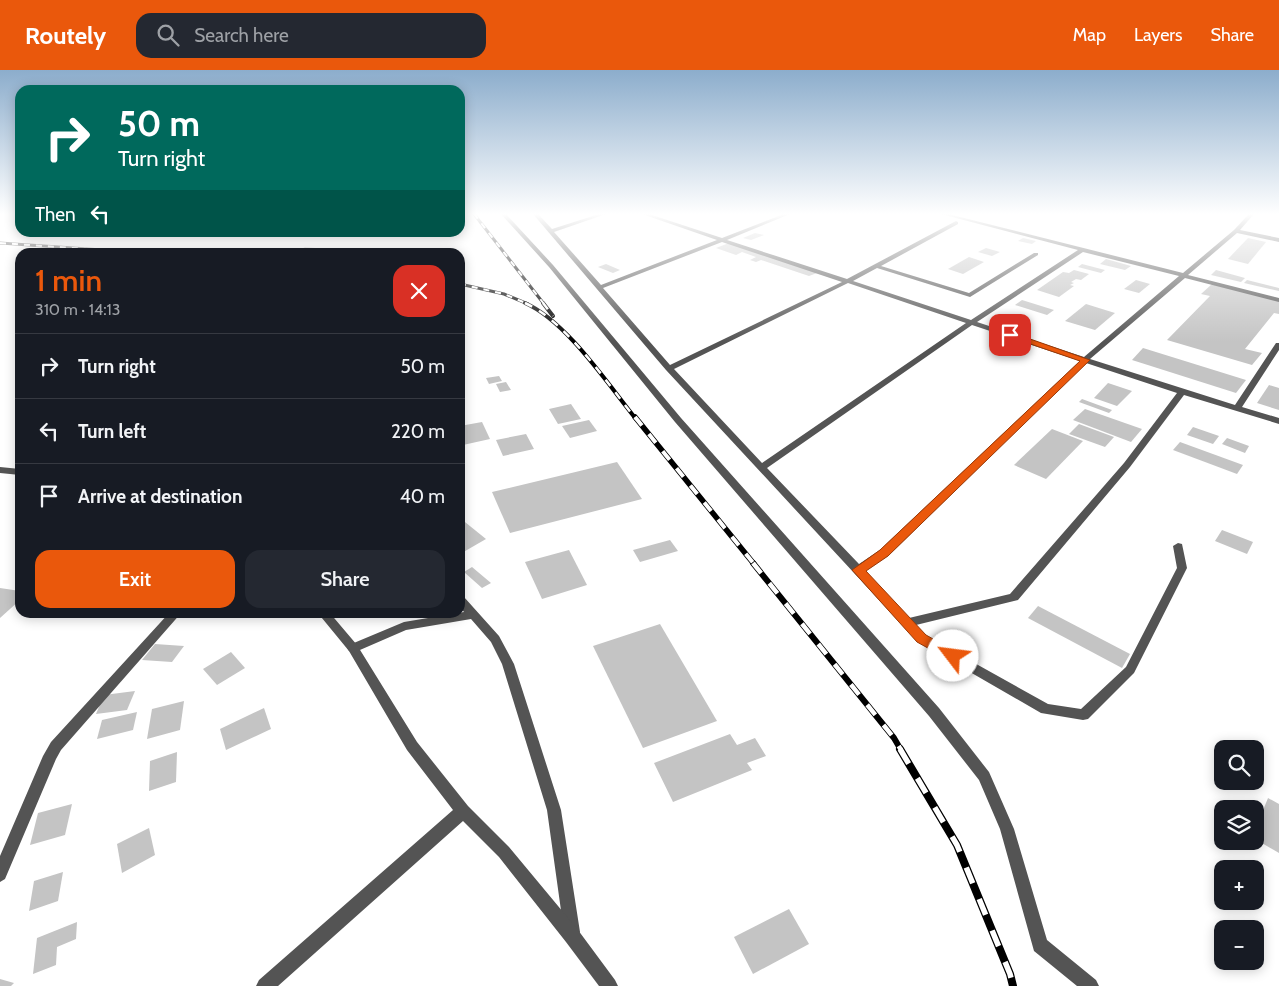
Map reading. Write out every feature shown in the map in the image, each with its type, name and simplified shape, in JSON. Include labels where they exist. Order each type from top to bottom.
[{"type":"street","points":[[543,257],[678,420],[934,712],[984,776],[1007,829],[1040,945],[1090,986]]},
{"type":"street","points":[[574,257],[669,368],[922,639],[1046,710],[1082,715],[1130,670],[1182,568],[1178,546]]},
{"type":"street","points":[[600,287],[680,257]]},
{"type":"street","points":[[775,257],[1182,392],[1279,421]]},
{"type":"street","points":[[669,368],[848,281],[893,257]]},
{"type":"street","points":[[876,266],[970,295],[1032,257]]},
{"type":"street","points":[[762,467],[972,322],[1072,257]]},
{"type":"street","points":[[1109,257],[1279,300]]},
{"type":"street","points":[[858,570],[884,553],[1085,360],[1205,257]]},
{"type":"street","points":[[1237,408],[1279,346]]},
{"type":"street","points":[[907,623],[1014,597],[1127,465],[1182,392]]},
{"type":"street","points":[[0,470],[15,472]]},
{"type":"street","points":[[465,606],[495,639],[508,664],[554,810],[572,936]]},
{"type":"street","points":[[465,616],[472,615]]},
{"type":"street","points":[[0,874],[56,746],[172,618]]},
{"type":"street","points":[[327,618],[353,648],[412,746],[463,811],[504,852],[572,936],[609,986]]},
{"type":"street","points":[[353,648],[404,626],[453,618]]},
{"type":"street","points":[[265,986],[463,811]]},
{"type":"building","points":[[756,257],[769,257],[817,273],[809,276],[761,260],[756,262],[750,260]]},
{"type":"building","points":[[969,257],[984,262],[963,274],[948,269]]},
{"type":"building","points":[[1230,257],[1254,257],[1248,264],[1228,259]]},
{"type":"building","points":[[1106,259],[1131,266],[1125,270],[1100,264]]},
{"type":"building","points":[[606,264],[620,270],[613,273],[598,267]]},
{"type":"building","points":[[1082,264],[1105,270],[1101,273],[1078,267]]},
{"type":"building","points":[[1074,270],[1089,274],[1081,280],[1076,279],[1071,282],[1074,283],[1070,285],[1074,286],[1059,297],[1037,290],[1063,272],[1069,273]]},
{"type":"building","points":[[1216,270],[1245,278],[1241,282],[1211,275]]},
{"type":"building","points":[[1136,280],[1150,284],[1139,293],[1124,289]]},
{"type":"building","points":[[1247,280],[1279,288],[1279,291],[1244,283]]},
{"type":"building","points":[[1212,284],[1279,301],[1279,314],[1274,313],[1245,349],[1262,353],[1252,365],[1167,340],[1210,296],[1201,294]]},
{"type":"building","points":[[1022,300],[1054,310],[1047,315],[1015,305]]},
{"type":"building","points":[[1086,304],[1115,313],[1095,330],[1065,321]]},
{"type":"building","points":[[1143,348],[1246,380],[1236,393],[1132,360]]},
{"type":"building","points":[[499,376],[502,381],[489,384],[486,378]]},
{"type":"building","points":[[506,382],[511,390],[500,392],[496,384]]},
{"type":"building","points":[[1108,383],[1132,391],[1117,406],[1094,398]]},
{"type":"building","points":[[1269,385],[1279,388],[1279,410],[1257,403]]},
{"type":"building","points":[[1082,399],[1112,410],[1109,413],[1079,402]]},
{"type":"building","points":[[571,404],[581,419],[558,424],[549,409]]},
{"type":"building","points":[[1085,409],[1142,429],[1131,442],[1073,420]]},
{"type":"building","points":[[589,420],[597,431],[570,438],[562,426]]},
{"type":"building","points":[[482,422],[490,439],[465,445],[465,425]]},
{"type":"building","points":[[1079,424],[1114,437],[1105,447],[1069,434]]},
{"type":"building","points":[[1193,427],[1219,436],[1213,444],[1187,435]]},
{"type":"building","points":[[1052,429],[1083,441],[1046,479],[1014,465]]},
{"type":"building","points":[[526,434],[534,449],[503,456],[496,440]]},
{"type":"building","points":[[1227,438],[1249,446],[1245,453],[1222,444]]},
{"type":"building","points":[[1180,442],[1243,465],[1237,474],[1173,450]]},
{"type":"building","points":[[617,462],[642,499],[510,533],[492,492]]},
{"type":"building","points":[[465,522],[486,539],[465,551]]},
{"type":"building","points":[[1222,530],[1253,542],[1247,554],[1215,541]]},
{"type":"building","points":[[670,540],[678,551],[640,562],[633,550]]},
{"type":"building","points":[[569,550],[587,585],[542,599],[525,562]]},
{"type":"building","points":[[472,567],[491,583],[482,588],[465,571]]},
{"type":"building","points":[[0,588],[15,590],[15,604],[0,618]]},
{"type":"building","points":[[1038,606],[1130,654],[1122,668],[1028,618]]},
{"type":"building","points":[[660,624],[717,721],[643,748],[593,646]]},
{"type":"building","points":[[155,644],[184,646],[172,662],[142,660]]},
{"type":"building","points":[[231,652],[245,668],[217,685],[203,669]]},
{"type":"building","points":[[135,691],[127,710],[96,714],[104,695]]},
{"type":"building","points":[[184,701],[180,730],[147,739],[152,709]]},
{"type":"building","points":[[264,708],[271,729],[226,750],[220,729]]},
{"type":"building","points":[[137,712],[133,730],[97,739],[102,720]]},
{"type":"building","points":[[730,734],[737,745],[755,738],[766,756],[747,763],[752,770],[673,802],[654,763]]},
{"type":"building","points":[[177,752],[176,782],[149,791],[150,761]]},
{"type":"building","points":[[1268,798],[1279,804],[1279,853],[1264,844],[1264,808]]},
{"type":"building","points":[[72,804],[65,835],[30,845],[38,813]]},
{"type":"building","points":[[149,828],[155,855],[122,873],[117,844]]},
{"type":"building","points":[[63,872],[58,901],[29,911],[34,881]]},
{"type":"building","points":[[789,909],[809,944],[753,974],[734,937]]},
{"type":"building","points":[[77,922],[76,939],[57,947],[56,965],[33,974],[37,938]]},
{"type":"building","points":[[0,979],[14,983],[11,986],[0,986]]},
{"type":"railway","points":[[507,257],[544,304]]},
{"type":"railway","points":[[465,285],[504,294],[528,304]]},
{"type":"railway","points":[[525,303],[556,324],[570,338],[599,371],[636,419]]},
{"type":"railway","points":[[543,303],[553,316]]},
{"type":"railway","points":[[635,417],[754,564]]},
{"type":"railway","points":[[753,563],[894,738],[901,750]]},
{"type":"railway","points":[[900,749],[957,845],[1010,974],[1013,986]]},
{"type":"route","points":[[953,656],[922,639],[858,570],[884,553],[1085,360],[1010,335]]}]
